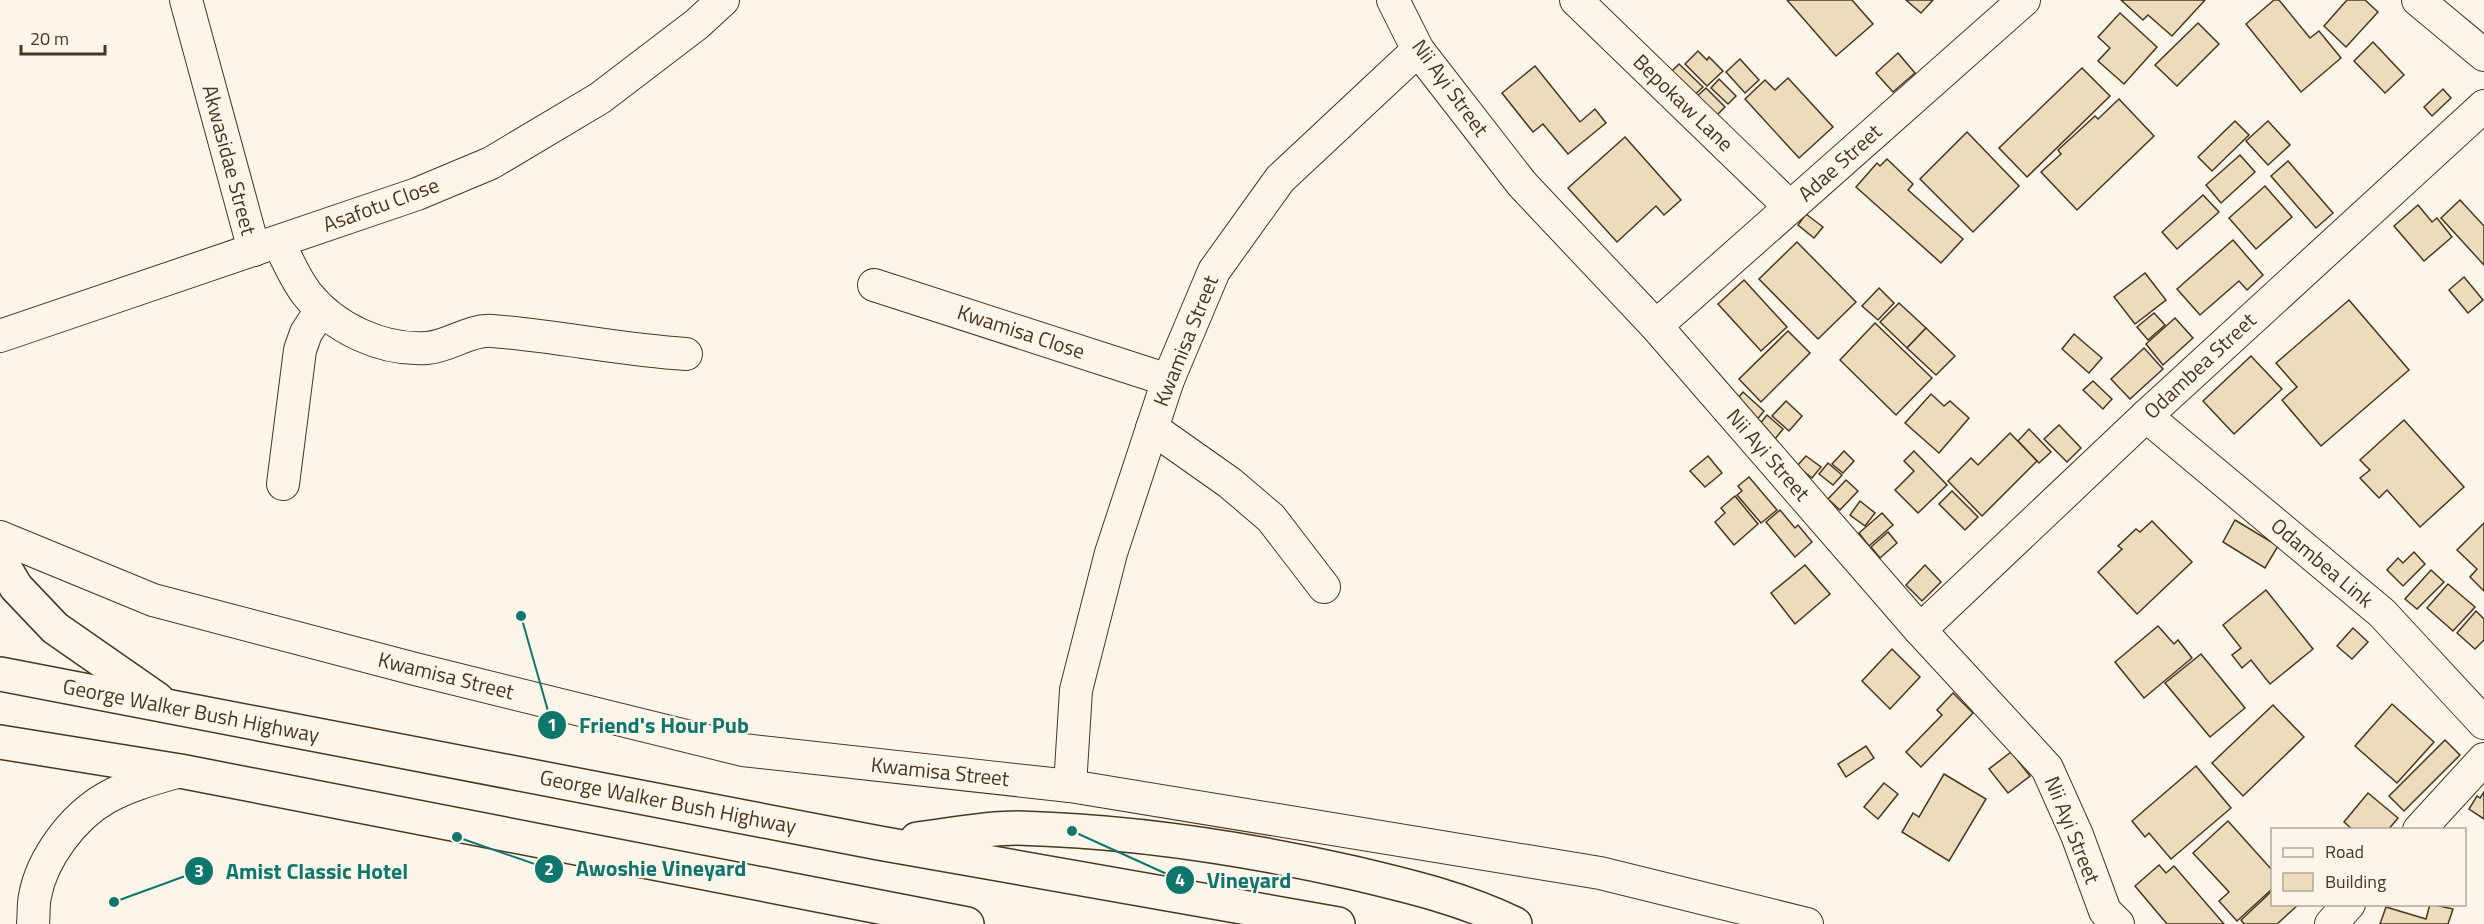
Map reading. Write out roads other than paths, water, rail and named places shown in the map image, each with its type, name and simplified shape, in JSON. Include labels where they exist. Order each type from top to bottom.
[{"type":"highway","points":[[0,560],[16,586],[55,628],[168,706]]},
{"type":"highway","name":"George Walker Bush Highway","points":[[0,674],[879,843],[1338,924]]},
{"type":"highway","points":[[0,742],[180,771],[967,924]]},
{"type":"highway","points":[[879,843],[1014,828],[1158,839],[1282,857],[1410,886],[1490,912],[1515,924]]},
{"type":"street","name":"Akwasidae Street","points":[[186,0],[266,246],[321,310],[340,324],[376,342],[409,347],[428,348],[488,331],[639,351],[686,354]]},
{"type":"street","name":"Asafotu Close","points":[[0,336],[417,194],[491,162],[600,98],[697,24],[723,0]]},
{"type":"street","name":"Bepokaw Lane","points":[[1576,0],[1790,207]]},
{"type":"street","name":"Adae Street","points":[[1656,326],[2024,0]]},
{"type":"street","points":[[2418,0],[2484,55]]},
{"type":"street","name":"Nii Ayi Street","points":[[1398,2],[1418,50],[1522,184],[1656,326],[1920,630],[2047,768],[2077,835],[2105,911],[2118,924]]},
{"type":"street","name":"Kwamisa Street","points":[[0,537],[153,600],[415,669],[743,750],[1070,786],[1076,690],[1111,553],[1168,380],[1214,271],[1280,179],[1418,50]]},
{"type":"street","name":"Odambea Street","points":[[1920,630],[2146,416],[2484,106]]},
{"type":"street","name":"Kwamisa Close","points":[[874,285],[1168,380]]},
{"type":"street","points":[[283,484],[300,350],[306,333],[321,310]]},
{"type":"street","name":"Odambea Link","points":[[2146,416],[2382,613],[2484,723]]},
{"type":"street","points":[[1152,428],[1230,483],[1271,518],[1324,587]]},
{"type":"street","points":[[2420,828],[2484,759]]},
{"type":"street","points":[[33,924],[35,896],[50,857],[73,823],[107,797],[180,771]]},
{"type":"street","points":[[1070,786],[1600,873],[1807,924]]},
{"type":"street","points":[[2331,924],[2347,906]]},
{"type":"place","name":"Friend's Hour Pub","points":[[521,616]]},
{"type":"place","name":"Vineyard","points":[[1072,831]]},
{"type":"place","name":"Awoshie Vineyard","points":[[457,837]]},
{"type":"place","name":"Amist Classic Hotel","points":[[114,902]]}]
